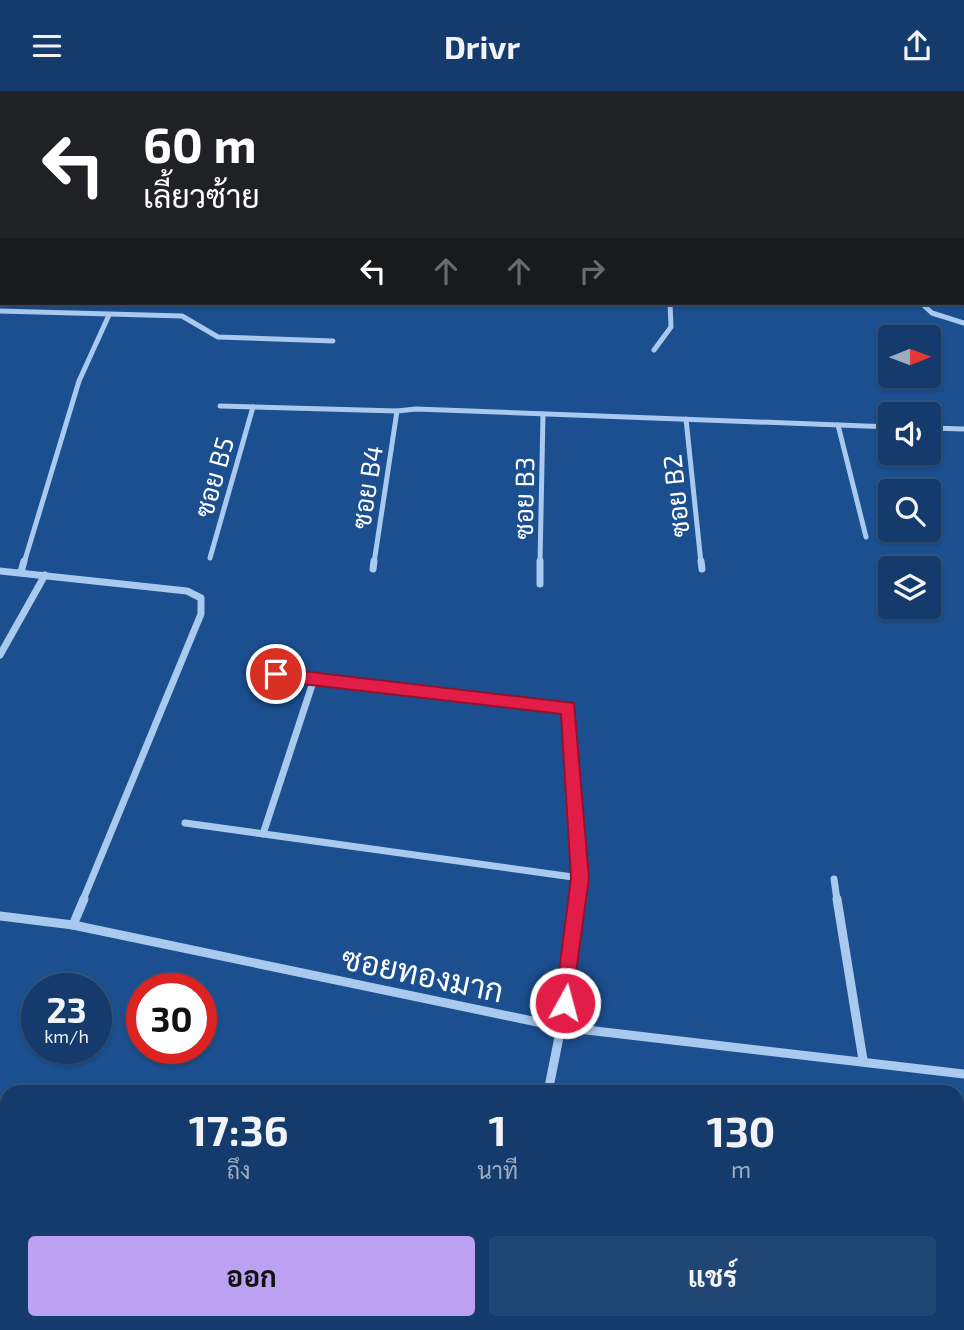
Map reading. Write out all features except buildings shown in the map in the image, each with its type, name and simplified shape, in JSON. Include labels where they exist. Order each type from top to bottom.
[{"type":"street","points":[[654,350],[671,327],[670,305]]},
{"type":"street","points":[[923,305],[932,313],[964,323]]},
{"type":"street","points":[[2,311],[182,316],[194,321],[208,333],[225,338],[333,341]]},
{"type":"street","points":[[21,572],[79,381],[109,315]]},
{"type":"street","points":[[220,406],[397,411],[416,409],[878,427]]},
{"type":"street","name":"ซอย B5","points":[[209,558],[253,407]]},
{"type":"street","name":"ซอย B4","points":[[373,569],[397,411]]},
{"type":"street","name":"ซอย B3","points":[[540,584],[543,414]]},
{"type":"street","name":"ซอย B2","points":[[686,419],[702,569]]},
{"type":"street","points":[[838,425],[866,537]]},
{"type":"street","points":[[941,428],[964,429]]},
{"type":"street","points":[[0,571],[187,591],[201,598],[203,605],[73,925]]},
{"type":"street","points":[[0,655],[45,575]]},
{"type":"street","points":[[276,674],[569,708],[580,878],[561,1027],[549,1085]]},
{"type":"street","points":[[263,834],[314,679]]},
{"type":"street","points":[[186,823],[580,878]]},
{"type":"street","points":[[834,879],[863,1060]]},
{"type":"street","name":"ซอยทองมาก","points":[[0,916],[73,925],[561,1027],[863,1060],[964,1075]]},
{"type":"route","points":[[276,674],[569,708],[580,878],[565,1003]]}]
